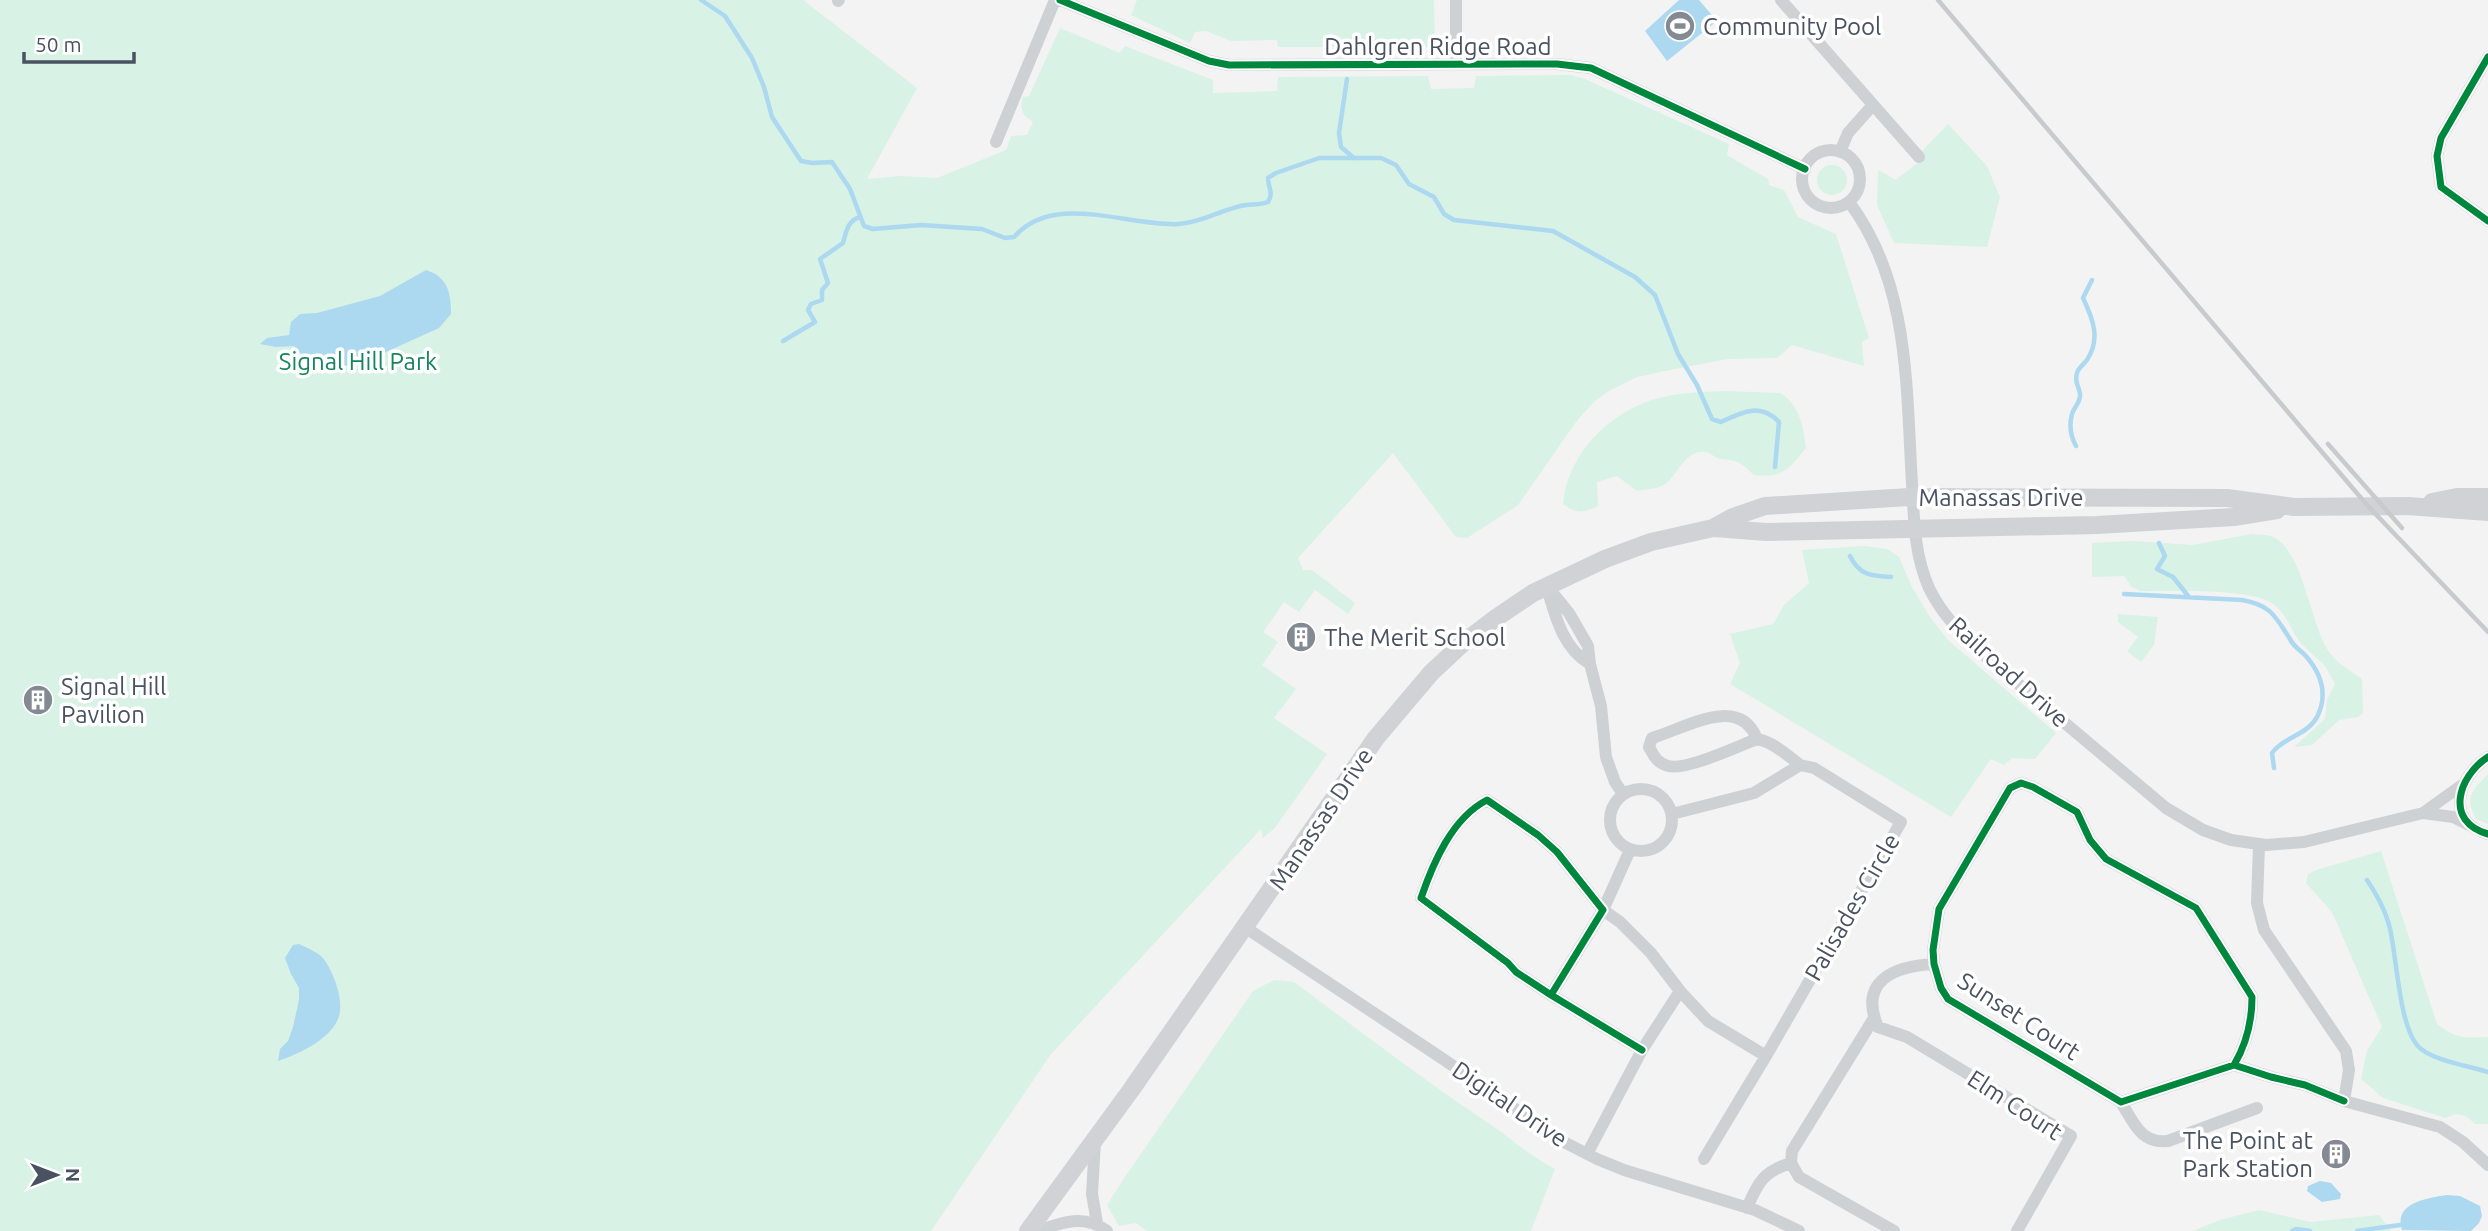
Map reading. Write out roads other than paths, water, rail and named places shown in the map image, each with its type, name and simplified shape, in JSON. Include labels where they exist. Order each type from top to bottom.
[{"type":"main road","name":"Manassas Drive","points":[[2408,506],[2457,498],[2488,497]]},
{"type":"main road","name":"Manassas Drive","points":[[1028,1231],[1246,928],[1399,708],[1462,644],[1496,618],[1571,573],[1651,542],[1713,528],[1733,517],[1765,506],[1913,498],[2227,498],[2294,506],[2408,506],[2488,512]]},
{"type":"main road","name":"Manassas Drive","points":[[1713,528],[1766,532],[2097,525],[2234,517],[2294,506]]},
{"type":"street","points":[[996,142],[1055,0]]},
{"type":"street","name":"Dahlgren Ridge Road","points":[[1060,0],[1219,64],[1558,64],[1591,68],[1805,169]]},
{"type":"street","points":[[1456,0],[1456,64]]},
{"type":"street","points":[[1781,0],[1919,157]]},
{"type":"street","points":[[2488,57],[2444,131],[2437,156],[2441,187],[2488,221]]},
{"type":"street","points":[[1840,152],[1848,133],[1872,106]]},
{"type":"street","points":[[1822,152],[1840,152],[1854,162],[1859,173],[1858,191],[1849,202],[1831,208],[1813,202],[1804,188],[1805,169],[1811,159],[1822,152]]},
{"type":"street","name":"Railroad Drive","points":[[1849,202],[1877,249],[1897,310],[1908,383],[1914,528],[1921,566],[1941,610],[1978,650],[2181,819],[2231,840],[2259,845],[2304,842],[2423,813],[2465,782],[2470,772],[2488,757]]},
{"type":"street","points":[[1547,586],[1569,612],[1588,646],[1600,699],[1606,757],[1615,782],[1623,794]]},
{"type":"street","name":"Palisades Circle","points":[[1704,1159],[1901,822],[1814,768],[1800,765],[1764,740],[1756,738],[1694,764],[1669,767],[1655,759],[1650,747],[1652,738],[1721,715],[1741,718],[1753,728],[1756,738]]},
{"type":"street","points":[[1672,814],[1754,793],[1800,765]]},
{"type":"street","points":[[2465,782],[2460,794],[2460,804],[2469,825]]},
{"type":"street","name":"Sunset Court","points":[[2121,1102],[1948,999],[1941,988],[1934,964],[1934,937],[1943,898],[2010,788],[2021,783],[2034,787],[2077,812],[2090,839],[2106,859],[2196,908],[2252,997],[2252,1013],[2245,1047],[2234,1065]]},
{"type":"street","points":[[1635,789],[1654,792],[1662,797],[1672,814],[1672,824],[1665,841],[1649,851],[1630,850],[1614,838],[1610,828],[1612,808],[1623,794],[1635,789]]},
{"type":"street","points":[[1642,1050],[1516,972],[1508,963],[1421,898],[1432,866],[1456,829],[1476,806],[1487,800],[1538,835],[1557,852],[1604,910],[1651,953],[1680,991],[1708,1021],[1766,1056]]},
{"type":"street","name":"Railroad Drive","points":[[2423,813],[2453,817],[2477,831],[2488,834]]},
{"type":"street","points":[[2259,845],[2257,903],[2264,929],[2347,1051],[2349,1070],[2344,1101]]},
{"type":"street","points":[[1551,995],[1604,910],[1630,850]]},
{"type":"street","name":"Digital Drive","points":[[1246,928],[1562,1141],[1624,1170],[1747,1208],[1784,1228],[1799,1231]]},
{"type":"street","points":[[1894,1231],[1799,1177],[1791,1163],[1792,1152],[1874,1018],[1871,1006],[1876,989],[1885,976],[1902,969],[1934,964]]},
{"type":"street","points":[[1587,1154],[1642,1050],[1680,991]]},
{"type":"street","name":"Elm Court","points":[[1874,1018],[1878,1027],[1907,1037],[2071,1136],[2017,1231]]},
{"type":"street","points":[[2257,1108],[2168,1142],[2156,1142],[2140,1131],[2121,1102],[2234,1065],[2305,1085],[2344,1101],[2440,1127],[2463,1142],[2488,1165]]},
{"type":"street","points":[[1095,1140],[1092,1194],[1102,1227]]},
{"type":"street","points":[[1747,1208],[1758,1187],[1773,1168],[1791,1163]]},
{"type":"street","points":[[1038,1231],[1085,1220],[1102,1227]]},
{"type":"water","name":"Community Pool","points":[[1679,0],[1699,0],[1717,21],[1667,61],[1645,31]]},
{"type":"water","points":[[426,270],[444,281],[450,299],[451,314],[439,328],[355,366],[325,365],[303,356],[294,346],[260,344],[267,338],[289,335],[291,322],[300,314],[317,313],[380,296]]},
{"type":"water","points":[[299,944],[318,954],[327,964],[339,994],[339,1016],[336,1024],[323,1038],[278,1061],[280,1049],[288,1041],[293,1027],[299,1000],[299,988],[285,958],[293,945]]},
{"type":"water","points":[[2320,1181],[2331,1183],[2341,1194],[2340,1199],[2322,1202],[2307,1191],[2308,1186]]},
{"type":"water","points":[[2447,1195],[2460,1196],[2480,1206],[2482,1216],[2471,1231],[2402,1230],[2402,1214],[2407,1208],[2422,1200]]},
{"type":"waterway","points":[[701,0],[725,16],[752,58],[772,117],[801,161],[832,162],[850,189],[864,226],[873,229],[921,225],[982,229],[1005,238],[1014,237],[1030,223],[1049,216],[1070,213],[1179,224],[1246,205],[1268,202],[1271,193],[1268,178],[1319,158],[1381,158],[1396,165],[1409,184],[1434,197],[1444,214],[1454,220],[1553,231],[1635,277],[1655,295],[1678,354],[1697,385],[1712,419],[1721,422],[1744,412],[1758,411],[1765,412],[1779,422],[1775,467]]},
{"type":"waterway","points":[[1347,79],[1339,133],[1341,147],[1354,158]]},
{"type":"waterway","points":[[783,341],[815,322],[808,310],[811,304],[822,300],[822,290],[828,283],[820,259],[843,243],[850,224],[860,217]]},
{"type":"waterway","points":[[2076,446],[2071,427],[2072,414],[2080,397],[2076,376],[2091,352],[2095,337],[2083,298],[2092,280]]},
{"type":"waterway","points":[[2159,543],[2165,556],[2157,569],[2173,577],[2189,597]]},
{"type":"waterway","points":[[1850,556],[1862,571],[1891,577]]},
{"type":"waterway","points":[[2124,594],[2242,600],[2266,608],[2276,618],[2319,676],[2322,699],[2314,722],[2272,753],[2274,768]]},
{"type":"waterway","points":[[2367,880],[2381,903],[2388,922],[2403,1011],[2414,1040],[2421,1049],[2435,1057],[2488,1072]]},
{"type":"waterway","points":[[2357,1231],[2400,1225]]},
{"type":"waterway","points":[[2292,1231],[2310,1231]]},
{"type":"railway","points":[[1938,0],[2367,505],[2488,632]]},
{"type":"railway","points":[[2328,444],[2402,528]]},
{"type":"place","name":"Community Pool","points":[[1680,26]]},
{"type":"place","name":"The Merit School","points":[[1301,637]]},
{"type":"place","name":"Signal Hill Pavilion","points":[[38,700]]},
{"type":"place","name":"The Point at Park Station","points":[[2336,1154]]},
{"type":"park label","name":"Signal Hill Park","points":[[358,361]]}]
